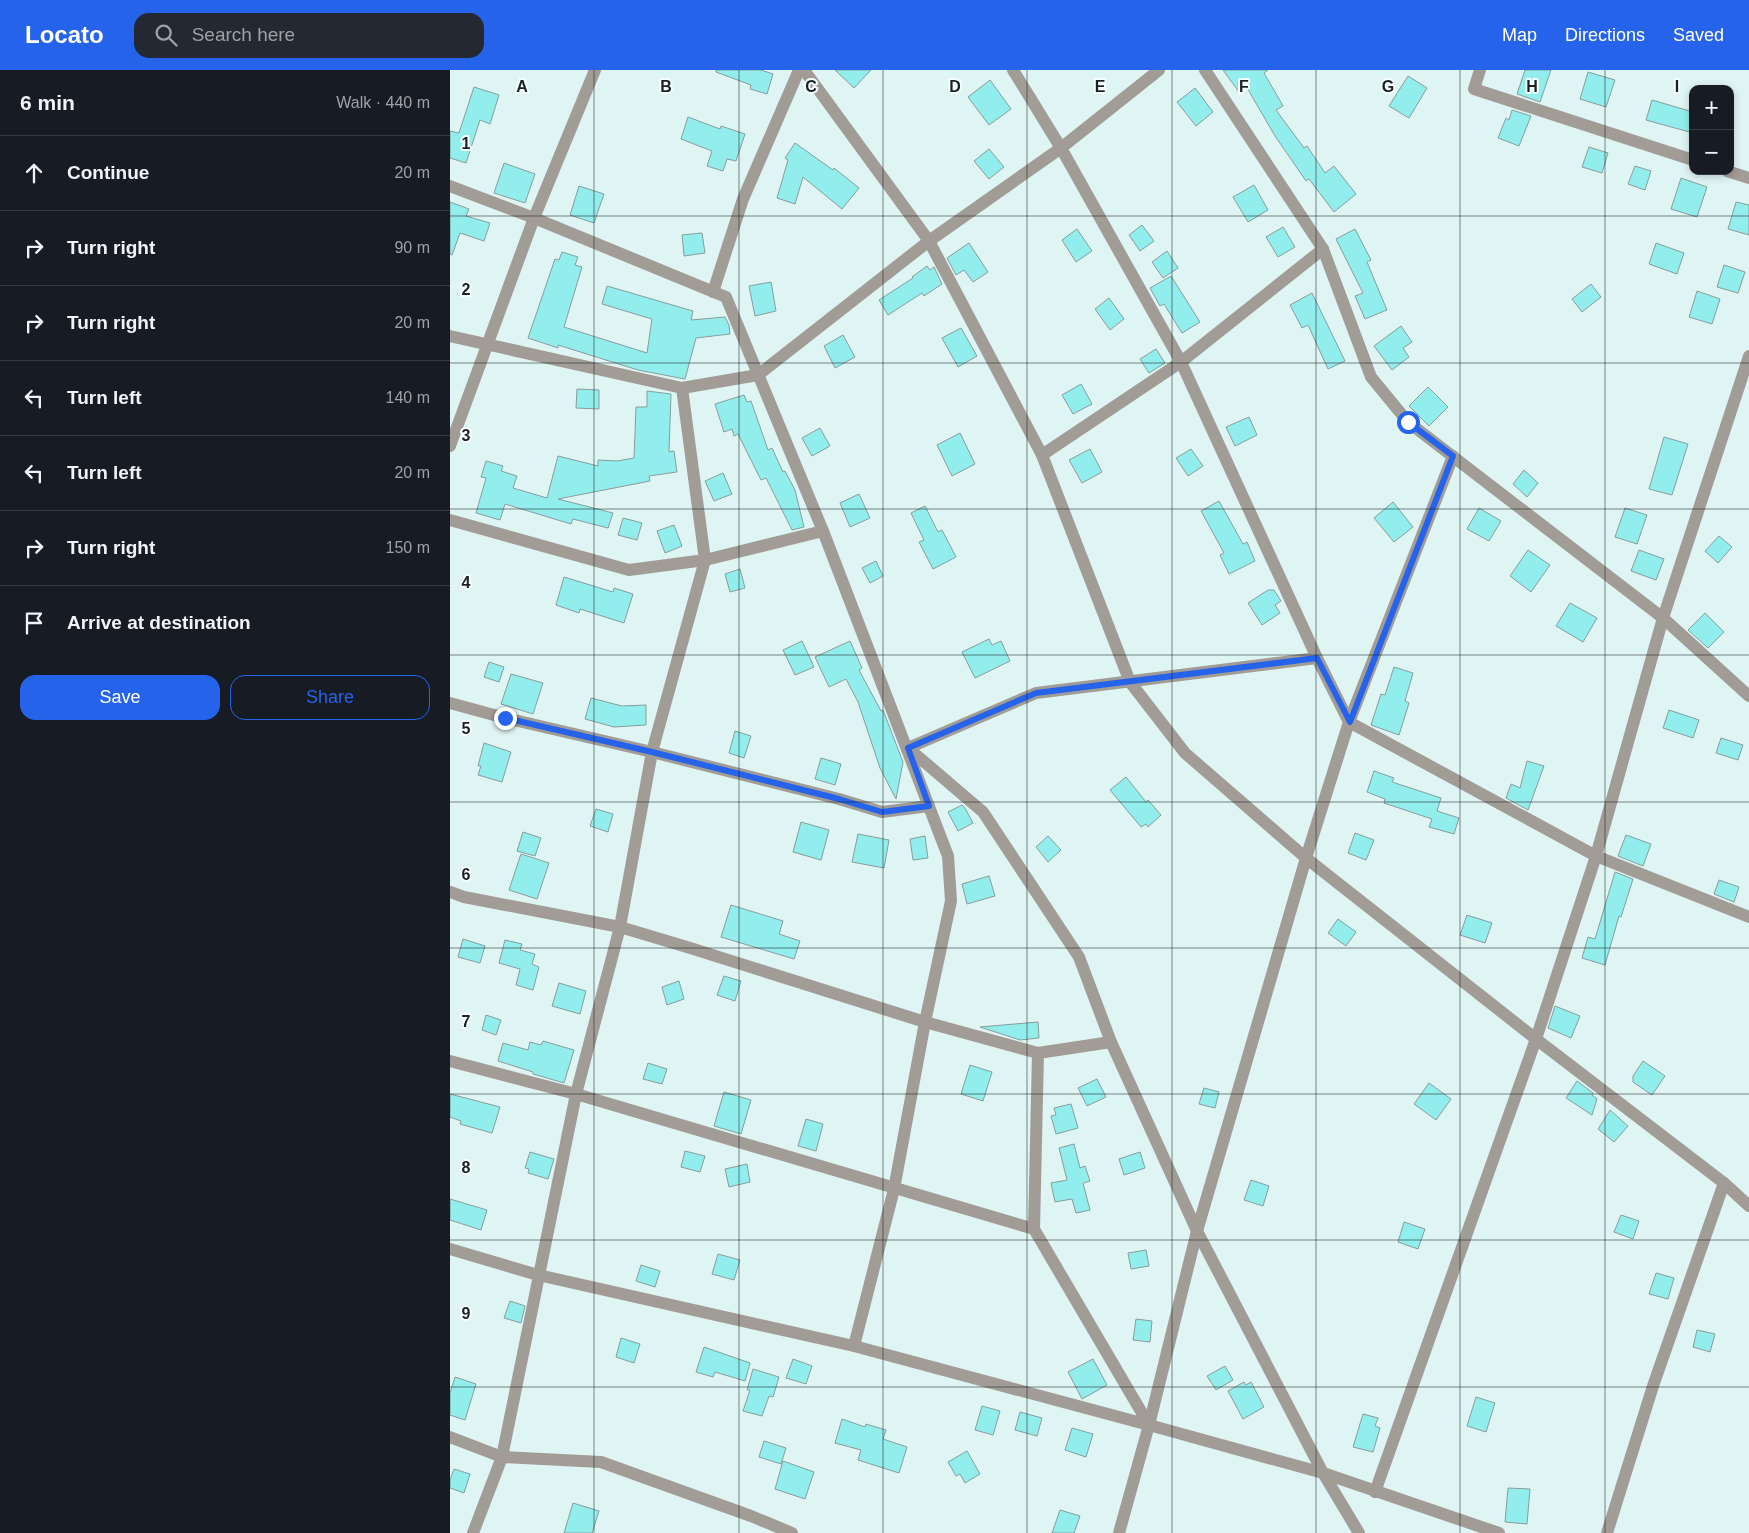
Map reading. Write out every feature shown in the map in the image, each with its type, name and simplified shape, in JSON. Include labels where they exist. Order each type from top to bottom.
[{"type":"street","points":[[450,446],[534,218],[595,70]]},
{"type":"street","points":[[713,292],[743,199],[799,70]]},
{"type":"street","points":[[804,70],[929,241],[1042,455],[1130,682],[1185,753],[1306,858],[1536,1039],[1724,1183],[1749,1206]]},
{"type":"street","points":[[1013,70],[1061,148],[1181,362],[1317,658],[1350,722],[1398,750],[1596,856],[1749,917]]},
{"type":"street","points":[[450,336],[682,388],[758,375],[929,241],[1061,148],[1159,70]]},
{"type":"street","points":[[1205,70],[1323,249],[1371,378],[1408,422],[1663,618],[1749,696]]},
{"type":"street","points":[[1480,70],[1474,89],[1689,159]]},
{"type":"street","points":[[1734,173],[1749,178]]},
{"type":"street","points":[[450,186],[534,218],[726,298],[823,531],[948,856],[951,900],[925,1022],[894,1189],[854,1346]]},
{"type":"street","points":[[1042,455],[1181,362],[1323,249]]},
{"type":"street","points":[[1375,1492],[1536,1039],[1596,856],[1663,618],[1749,356]]},
{"type":"street","points":[[473,1533],[502,1457],[576,1094],[620,927],[652,752],[706,560],[682,388]]},
{"type":"street","points":[[1119,1533],[1149,1425],[1197,1231],[1306,858],[1350,722],[1453,456]]},
{"type":"street","points":[[450,520],[629,570],[706,560],[823,531]]},
{"type":"street","points":[[908,748],[1036,693],[1317,658]]},
{"type":"street","points":[[450,702],[505,718],[652,752],[839,799],[882,812],[929,806]]},
{"type":"street","points":[[908,748],[983,812],[1079,957],[1110,1042],[1197,1231],[1323,1473],[1359,1533]]},
{"type":"street","points":[[450,892],[464,897],[620,927],[925,1022],[1038,1053],[1110,1042]]},
{"type":"street","points":[[1038,1053],[1034,1229],[1149,1425]]},
{"type":"street","points":[[450,1061],[576,1094],[1034,1229]]},
{"type":"street","points":[[1607,1533],[1653,1386],[1724,1183]]},
{"type":"street","points":[[450,1249],[538,1275],[854,1346],[1149,1425],[1323,1473],[1499,1533]]},
{"type":"street","points":[[450,1437],[502,1457],[601,1462],[752,1516],[792,1533]]},
{"type":"building","points":[[716,70],[761,70],[773,74],[767,94],[750,89],[751,85],[716,72]]},
{"type":"building","points":[[835,70],[871,70],[854,88]]},
{"type":"building","points":[[1223,70],[1268,70],[1264,73],[1283,106],[1276,110],[1304,148],[1307,146],[1325,173],[1334,166],[1356,194],[1334,212],[1309,179],[1306,181],[1275,136],[1246,86],[1239,92]]},
{"type":"building","points":[[1525,70],[1551,70],[1540,102],[1517,94]]},
{"type":"building","points":[[1588,72],[1615,80],[1606,107],[1580,99]]},
{"type":"building","points":[[1408,76],[1427,88],[1409,118],[1389,106]]},
{"type":"building","points":[[990,80],[1011,109],[989,125],[968,97]]},
{"type":"building","points":[[474,87],[499,95],[490,124],[480,120],[466,163],[450,158],[450,131],[459,133]]},
{"type":"building","points":[[1195,88],[1213,112],[1196,126],[1177,102]]},
{"type":"building","points":[[1652,100],[1689,111],[1689,132],[1646,120]]},
{"type":"building","points":[[1512,110],[1531,116],[1519,146],[1498,138],[1506,118],[1509,120]]},
{"type":"building","points":[[688,117],[720,129],[721,126],[745,134],[736,161],[727,159],[723,171],[707,166],[712,151],[681,139]]},
{"type":"building","points":[[795,143],[833,170],[834,168],[859,188],[842,209],[803,177],[795,204],[777,198],[788,160],[785,158]]},
{"type":"building","points":[[1589,147],[1608,153],[1602,173],[1582,167]]},
{"type":"building","points":[[989,149],[1004,167],[989,179],[974,161]]},
{"type":"building","points":[[504,163],[535,174],[525,203],[494,193]]},
{"type":"building","points":[[1635,166],[1651,171],[1645,190],[1628,184]]},
{"type":"building","points":[[1681,178],[1707,187],[1697,217],[1671,209]]},
{"type":"building","points":[[1254,185],[1268,210],[1248,222],[1233,197]]},
{"type":"building","points":[[579,186],[604,194],[594,223],[570,215]]},
{"type":"building","points":[[450,202],[469,209],[466,216],[490,223],[484,241],[460,233],[452,255],[450,254]]},
{"type":"building","points":[[1736,202],[1749,205],[1749,235],[1728,229]]},
{"type":"building","points":[[1142,225],[1154,241],[1140,251],[1129,235]]},
{"type":"building","points":[[1283,227],[1295,247],[1278,257],[1266,237]]},
{"type":"building","points":[[1077,229],[1092,251],[1076,262],[1062,240]]},
{"type":"building","points":[[1355,229],[1371,260],[1367,262],[1387,310],[1365,319],[1355,296],[1363,293],[1336,239]]},
{"type":"building","points":[[702,233],[705,253],[684,256],[682,235]]},
{"type":"building","points":[[969,243],[988,272],[973,282],[964,270],[956,275],[947,258]]},
{"type":"building","points":[[1656,243],[1684,253],[1677,274],[1649,264]]},
{"type":"building","points":[[1167,251],[1178,268],[1163,278],[1152,262]]},
{"type":"building","points":[[562,252],[578,257],[575,265],[582,267],[564,327],[647,353],[652,319],[602,304],[607,286],[693,311],[691,320],[725,317],[729,325],[730,334],[696,338],[685,379],[638,370],[558,345],[558,348],[528,338],[555,259],[559,260]]},
{"type":"building","points":[[1724,265],[1745,272],[1738,293],[1717,287]]},
{"type":"building","points":[[927,266],[930,270],[934,267],[942,284],[924,296],[922,293],[888,315],[879,300],[913,278]]},
{"type":"building","points":[[1171,276],[1200,322],[1182,333],[1164,304],[1160,306],[1150,288]]},
{"type":"building","points":[[771,282],[776,311],[755,316],[749,286]]},
{"type":"building","points":[[1591,284],[1601,297],[1582,312],[1572,299]]},
{"type":"building","points":[[1697,291],[1720,299],[1712,324],[1689,317]]},
{"type":"building","points":[[1312,293],[1345,361],[1328,369],[1308,325],[1302,328],[1290,305]]},
{"type":"building","points":[[1109,298],[1124,319],[1110,330],[1095,309]]},
{"type":"building","points":[[1401,326],[1412,342],[1403,348],[1409,357],[1392,370],[1374,346]]},
{"type":"building","points":[[961,328],[977,356],[958,367],[942,338]]},
{"type":"building","points":[[843,335],[855,357],[835,368],[824,346]]},
{"type":"building","points":[[1156,349],[1165,363],[1149,373],[1140,359]]},
{"type":"building","points":[[1081,384],[1092,404],[1073,414],[1062,395]]},
{"type":"building","points":[[1428,387],[1448,407],[1429,426],[1409,406]]},
{"type":"building","points":[[577,389],[599,390],[599,409],[576,408]]},
{"type":"building","points":[[647,391],[671,394],[669,452],[674,451],[677,472],[649,476],[650,481],[558,499],[613,513],[608,528],[573,519],[571,524],[505,504],[500,520],[476,513],[486,478],[481,477],[486,461],[503,466],[501,471],[517,476],[513,488],[547,498],[558,456],[598,466],[598,460],[617,461],[634,458],[636,407],[647,407]]},
{"type":"building","points":[[744,395],[747,402],[751,401],[768,450],[772,448],[783,472],[785,471],[795,490],[804,527],[792,530],[766,478],[761,480],[738,434],[734,436],[732,429],[724,432],[715,404]]},
{"type":"building","points":[[1249,417],[1257,435],[1235,446],[1226,427]]},
{"type":"building","points":[[820,428],[830,446],[812,456],[802,438]]},
{"type":"building","points":[[960,433],[975,464],[952,476],[937,445]]},
{"type":"building","points":[[1664,437],[1688,444],[1672,495],[1649,489]]},
{"type":"building","points":[[1090,449],[1102,472],[1082,483],[1069,460]]},
{"type":"building","points":[[1191,449],[1203,466],[1188,476],[1176,458]]},
{"type":"building","points":[[1524,470],[1538,483],[1527,497],[1513,484]]},
{"type":"building","points":[[723,473],[732,494],[714,501],[705,481]]},
{"type":"building","points":[[859,494],[870,518],[850,527],[840,503]]},
{"type":"building","points":[[1219,501],[1243,544],[1247,542],[1255,561],[1229,574],[1220,555],[1224,553],[1201,511]]},
{"type":"building","points":[[1393,502],[1413,527],[1394,542],[1374,518]]},
{"type":"building","points":[[925,506],[938,532],[942,530],[956,557],[933,569],[919,542],[924,540],[911,513]]},
{"type":"building","points":[[1479,508],[1501,521],[1489,541],[1467,529]]},
{"type":"building","points":[[1625,508],[1647,515],[1637,544],[1615,537]]},
{"type":"building","points":[[623,518],[642,523],[637,540],[618,535]]},
{"type":"building","points":[[674,525],[682,546],[665,553],[657,531]]},
{"type":"building","points":[[1719,536],[1732,547],[1718,563],[1705,551]]},
{"type":"building","points":[[1528,550],[1550,565],[1531,592],[1510,576]]},
{"type":"building","points":[[1639,550],[1664,559],[1656,580],[1631,571]]},
{"type":"building","points":[[876,561],[883,576],[870,583],[862,568]]},
{"type":"building","points":[[740,569],[745,588],[730,592],[725,574]]},
{"type":"building","points":[[564,577],[613,592],[614,588],[633,594],[624,623],[580,609],[579,613],[556,605]]},
{"type":"building","points":[[1268,590],[1274,590],[1281,601],[1275,605],[1280,613],[1262,625],[1248,603]]},
{"type":"building","points":[[1570,603],[1597,618],[1583,642],[1556,626]]},
{"type":"building","points":[[1705,613],[1724,632],[1708,648],[1688,630]]},
{"type":"building","points":[[989,639],[992,645],[1001,641],[1010,661],[975,678],[962,652]]},
{"type":"building","points":[[802,641],[814,667],[795,675],[783,650]]},
{"type":"building","points":[[850,641],[862,668],[859,670],[881,711],[883,710],[903,762],[896,799],[880,768],[858,702],[846,679],[829,687],[815,657]]},
{"type":"building","points":[[489,662],[504,667],[499,682],[484,677]]},
{"type":"building","points":[[1394,667],[1413,673],[1405,701],[1409,703],[1399,735],[1371,725],[1381,694],[1385,695]]},
{"type":"building","points":[[511,674],[543,683],[533,714],[501,704]]},
{"type":"building","points":[[591,698],[622,706],[646,705],[646,725],[614,727],[585,719]]},
{"type":"building","points":[[1669,710],[1699,720],[1693,738],[1663,728]]},
{"type":"building","points":[[735,731],[751,736],[744,758],[729,753]]},
{"type":"building","points":[[1721,738],[1743,745],[1738,760],[1716,753]]},
{"type":"building","points":[[484,743],[511,752],[502,782],[478,775],[481,766],[478,766]]},
{"type":"building","points":[[821,758],[841,764],[835,785],[815,779]]},
{"type":"building","points":[[1527,761],[1544,766],[1528,810],[1506,798],[1511,784],[1520,788]]},
{"type":"building","points":[[1374,771],[1394,778],[1392,782],[1441,798],[1437,811],[1459,818],[1454,834],[1429,827],[1432,819],[1384,803],[1385,799],[1367,792]]},
{"type":"building","points":[[1126,777],[1146,802],[1148,800],[1161,815],[1148,827],[1146,824],[1141,827],[1110,790]]},
{"type":"building","points":[[962,805],[973,823],[958,831],[948,812]]},
{"type":"building","points":[[596,809],[613,814],[608,832],[590,826]]},
{"type":"building","points":[[801,822],[829,830],[821,860],[793,852]]},
{"type":"building","points":[[523,832],[541,838],[535,856],[517,851]]},
{"type":"building","points":[[1355,833],[1374,840],[1366,860],[1348,853]]},
{"type":"building","points":[[858,834],[889,840],[884,868],[852,862]]},
{"type":"building","points":[[1626,835],[1651,844],[1643,866],[1618,856]]},
{"type":"building","points":[[925,836],[928,858],[913,860],[910,839]]},
{"type":"building","points":[[1048,836],[1061,850],[1048,862],[1036,847]]},
{"type":"building","points":[[521,854],[549,863],[537,899],[509,890]]},
{"type":"building","points":[[1615,872],[1633,879],[1621,917],[1619,916],[1605,965],[1582,958],[1588,937],[1595,939]]},
{"type":"building","points":[[989,876],[995,896],[967,904],[962,884]]},
{"type":"building","points":[[1719,880],[1739,887],[1734,902],[1714,894]]},
{"type":"building","points":[[731,905],[783,921],[779,934],[800,941],[794,959],[721,937]]},
{"type":"building","points":[[1467,915],[1492,923],[1485,943],[1460,935]]},
{"type":"building","points":[[1338,919],[1356,932],[1346,946],[1328,933]]},
{"type":"building","points":[[463,939],[485,946],[480,963],[458,957]]},
{"type":"building","points":[[505,940],[522,944],[520,950],[535,954],[532,964],[539,967],[533,990],[516,985],[520,969],[499,963]]},
{"type":"building","points":[[724,976],[741,981],[735,1001],[717,995]]},
{"type":"building","points":[[679,981],[684,999],[667,1005],[662,987]]},
{"type":"building","points":[[559,983],[586,991],[580,1014],[552,1006]]},
{"type":"building","points":[[1555,1006],[1580,1016],[1571,1038],[1548,1028]]},
{"type":"building","points":[[486,1015],[501,1020],[496,1035],[482,1030]]},
{"type":"building","points":[[1038,1022],[1039,1038],[1020,1040],[980,1027]]},
{"type":"building","points":[[543,1041],[574,1050],[564,1083],[498,1061],[503,1043],[528,1050],[530,1042],[541,1045]]},
{"type":"building","points":[[1643,1061],[1665,1076],[1652,1095],[1633,1082],[1633,1076]]},
{"type":"building","points":[[648,1063],[667,1069],[662,1084],[643,1079]]},
{"type":"building","points":[[970,1065],[992,1072],[983,1101],[961,1094]]},
{"type":"building","points":[[1097,1079],[1106,1097],[1087,1106],[1078,1088]]},
{"type":"building","points":[[1577,1081],[1593,1093],[1592,1095],[1597,1099],[1592,1115],[1566,1098]]},
{"type":"building","points":[[1429,1083],[1451,1099],[1436,1120],[1414,1104]]},
{"type":"building","points":[[1204,1088],[1219,1092],[1215,1108],[1199,1104]]},
{"type":"building","points":[[724,1092],[751,1100],[741,1134],[714,1126]]},
{"type":"building","points":[[450,1094],[500,1107],[492,1133],[460,1124],[461,1121],[450,1117]]},
{"type":"building","points":[[1071,1104],[1078,1128],[1056,1134],[1051,1116],[1056,1115],[1054,1108]]},
{"type":"building","points":[[1610,1110],[1628,1126],[1614,1142],[1598,1129]]},
{"type":"building","points":[[806,1119],[823,1124],[816,1151],[798,1146]]},
{"type":"building","points":[[1074,1144],[1080,1168],[1085,1166],[1090,1181],[1083,1183],[1090,1210],[1076,1213],[1072,1199],[1055,1202],[1051,1183],[1067,1180],[1059,1148]]},
{"type":"building","points":[[685,1151],[705,1156],[700,1172],[681,1167]]},
{"type":"building","points":[[530,1152],[554,1159],[548,1179],[528,1173],[529,1169],[525,1168]]},
{"type":"building","points":[[1140,1152],[1145,1168],[1124,1175],[1119,1159]]},
{"type":"building","points":[[747,1164],[750,1182],[729,1187],[725,1169]]},
{"type":"building","points":[[1251,1180],[1269,1186],[1263,1206],[1244,1200]]},
{"type":"building","points":[[450,1199],[487,1210],[481,1230],[450,1220]]},
{"type":"building","points":[[1621,1215],[1639,1221],[1633,1239],[1614,1232]]},
{"type":"building","points":[[1404,1222],[1425,1229],[1418,1249],[1398,1242]]},
{"type":"building","points":[[1146,1250],[1149,1266],[1131,1269],[1128,1253]]},
{"type":"building","points":[[718,1254],[740,1260],[734,1280],[712,1274]]},
{"type":"building","points":[[641,1265],[660,1271],[655,1287],[636,1281]]},
{"type":"building","points":[[1656,1273],[1674,1278],[1668,1299],[1649,1294]]},
{"type":"building","points":[[510,1301],[525,1306],[521,1323],[504,1318]]},
{"type":"building","points":[[1136,1319],[1152,1321],[1150,1342],[1133,1340]]},
{"type":"building","points":[[1697,1330],[1715,1334],[1710,1352],[1693,1347]]},
{"type":"building","points":[[621,1338],[640,1344],[634,1363],[616,1357]]},
{"type":"building","points":[[704,1347],[750,1363],[745,1381],[715,1372],[713,1377],[696,1372]]},
{"type":"building","points":[[793,1359],[812,1366],[806,1384],[786,1378]]},
{"type":"building","points":[[1093,1359],[1107,1385],[1082,1399],[1068,1372]]},
{"type":"building","points":[[1225,1366],[1233,1380],[1216,1390],[1207,1376]]},
{"type":"building","points":[[753,1369],[779,1377],[773,1397],[769,1396],[762,1416],[743,1411],[750,1390],[747,1390]]},
{"type":"building","points":[[455,1377],[476,1384],[465,1420],[450,1415],[450,1393]]},
{"type":"building","points":[[1244,1382],[1246,1385],[1251,1382],[1264,1407],[1243,1419],[1228,1391]]},
{"type":"building","points":[[1476,1397],[1495,1403],[1486,1432],[1467,1426]]},
{"type":"building","points":[[982,1406],[1000,1411],[993,1435],[975,1430]]},
{"type":"building","points":[[1020,1412],[1042,1418],[1037,1436],[1015,1430]]},
{"type":"building","points":[[1363,1414],[1378,1418],[1375,1426],[1380,1428],[1373,1452],[1353,1447]]},
{"type":"building","points":[[842,1419],[865,1427],[866,1424],[886,1430],[883,1439],[907,1447],[899,1473],[858,1460],[861,1450],[835,1443]]},
{"type":"building","points":[[1072,1428],[1093,1434],[1086,1457],[1065,1450]]},
{"type":"building","points":[[764,1441],[786,1448],[781,1464],[759,1457]]},
{"type":"building","points":[[967,1451],[980,1474],[965,1483],[960,1474],[956,1476],[948,1462]]},
{"type":"building","points":[[783,1461],[814,1472],[805,1499],[775,1489]]},
{"type":"building","points":[[454,1469],[470,1474],[464,1493],[450,1488],[450,1480]]},
{"type":"building","points":[[1508,1488],[1530,1489],[1527,1524],[1505,1522]]},
{"type":"building","points":[[573,1503],[599,1511],[592,1533],[564,1533]]},
{"type":"building","points":[[1060,1510],[1080,1516],[1074,1533],[1052,1533]]},
{"type":"route","points":[[505,718],[652,752],[839,799],[882,812],[929,806],[908,748],[1036,693],[1317,658],[1350,722],[1453,456],[1408,422]]}]
